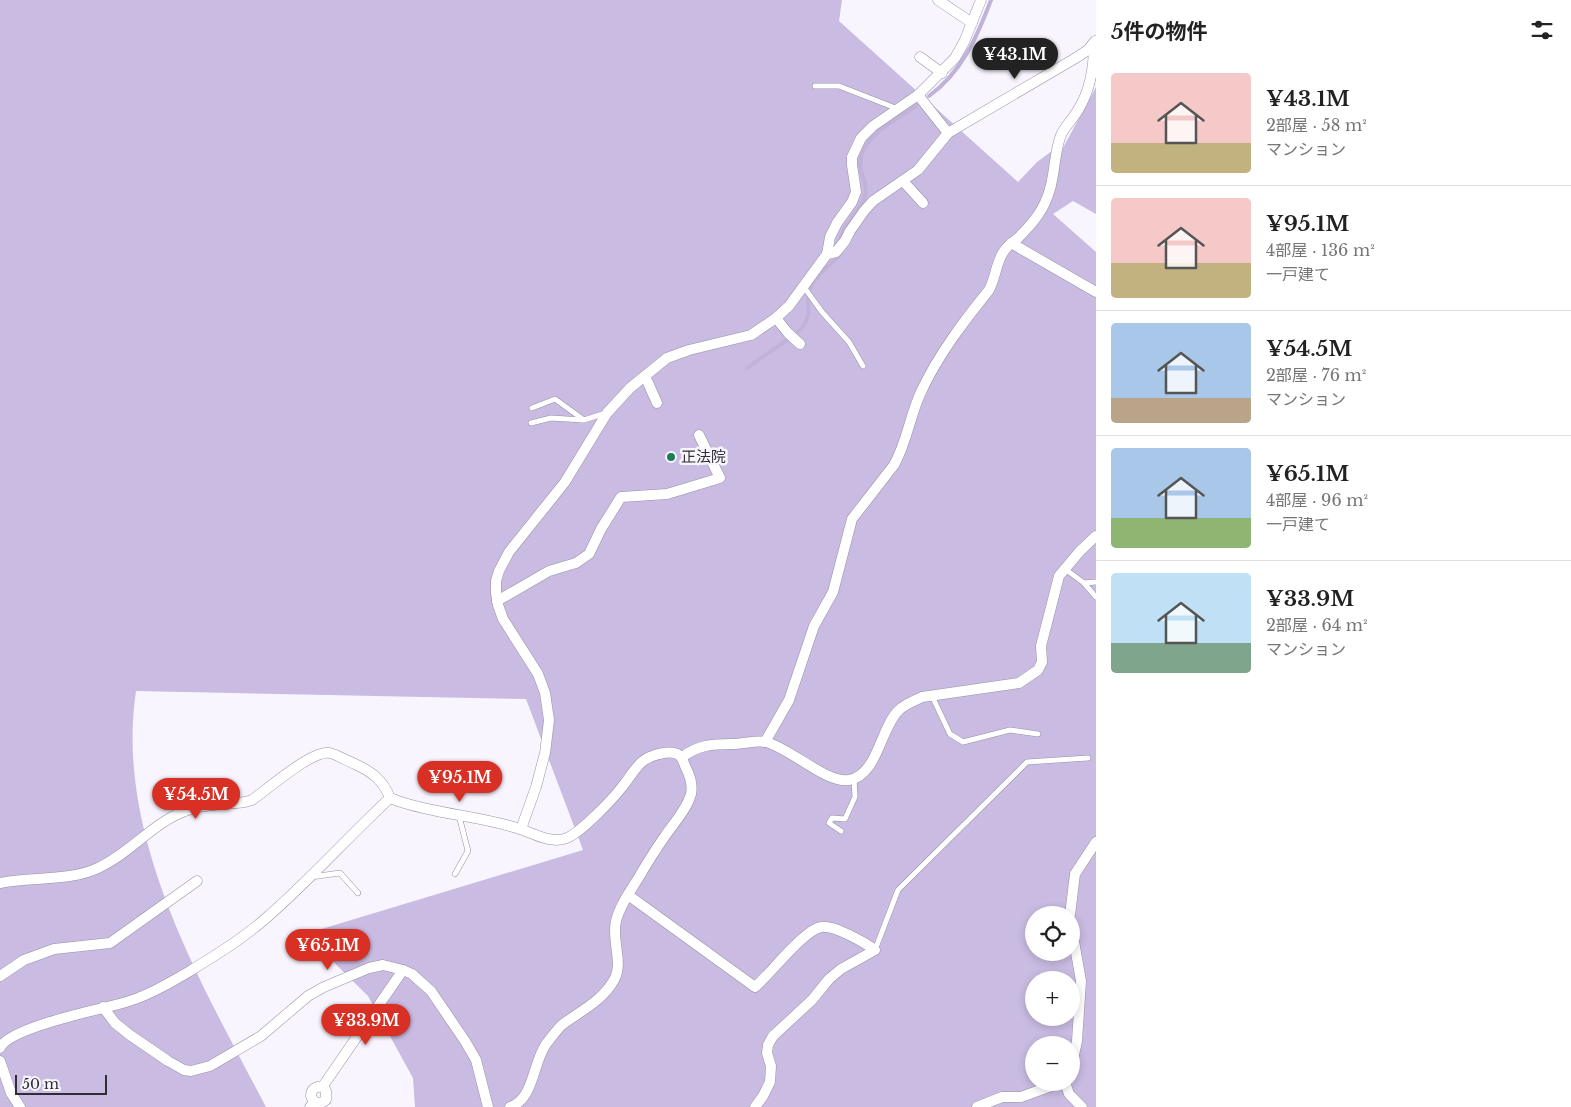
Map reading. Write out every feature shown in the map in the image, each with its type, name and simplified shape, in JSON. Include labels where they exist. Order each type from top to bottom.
[{"type":"street","points":[[938,0],[972,23]]},
{"type":"street","points":[[521,829],[536,788],[543,761],[549,720],[545,693],[538,674],[503,619],[498,601],[496,581],[499,571],[506,559],[565,482],[606,413],[620,397],[667,358],[678,353],[750,335],[776,318],[805,289],[827,254],[830,237],[837,223],[852,202],[856,192],[852,157],[856,146],[866,131],[918,95],[955,58],[981,0]]},
{"type":"street","points":[[827,254],[836,252],[845,241],[856,220],[874,201],[918,170],[948,133],[1095,47]]},
{"type":"street","points":[[765,742],[789,700],[814,626],[833,592],[852,519],[897,460],[920,393],[947,347],[994,282],[1001,255],[1030,226],[1041,210],[1054,177],[1058,143],[1063,132],[1079,109],[1087,90],[1094,61],[1095,47]]},
{"type":"street","points":[[920,57],[942,73]]},
{"type":"street","points":[[918,95],[948,133]]},
{"type":"street","points":[[903,181],[923,203]]},
{"type":"street","points":[[1012,243],[1096,292]]},
{"type":"street","points":[[776,318],[800,344]]},
{"type":"street","points":[[645,376],[657,403]]},
{"type":"street","points":[[498,601],[549,571],[576,563],[589,554],[601,528],[621,497],[667,494],[720,478],[699,435]]},
{"type":"street","points":[[682,757],[693,749],[707,745],[765,742],[777,746],[807,764],[840,780],[854,778],[873,761],[890,720],[899,710],[922,697],[1019,683],[1038,670],[1042,662],[1041,646],[1059,576],[1096,536]]},
{"type":"street","points":[[0,882],[65,876],[98,869],[164,822],[186,810],[201,806],[252,800],[319,753],[330,753],[376,776],[385,786],[390,798],[408,805],[521,829],[559,841],[567,838],[612,798],[642,762],[650,757],[674,753],[682,757],[692,785],[691,794],[628,895],[616,920],[614,940],[619,964],[617,973],[602,997],[562,1026],[545,1046],[535,1066],[525,1096],[514,1106]]},
{"type":"street","points":[[0,1048],[1,1044],[8,1038],[84,1011],[120,1004],[156,989],[201,964],[264,920],[390,798]]},
{"type":"street","points":[[1071,906],[1075,874],[1096,842]]},
{"type":"street","points":[[0,976],[24,960],[54,949],[110,944],[198,882]]},
{"type":"street","points":[[628,895],[755,987],[811,931],[823,927],[835,930],[875,950]]},
{"type":"street","points":[[755,1107],[770,1082],[771,1066],[767,1053],[768,1045],[773,1036],[812,1000],[829,979],[842,969],[875,950]]},
{"type":"street","points":[[1077,961],[1081,981],[1077,1036]]},
{"type":"street","points":[[103,1007],[115,1023],[130,1035],[168,1061],[184,1070],[191,1071],[210,1066],[261,1036],[308,996],[324,987],[369,968],[384,965],[412,974],[431,992],[476,1060],[488,1107]]},
{"type":"street","points":[[312,1104],[311,1096],[313,1090],[316,1087],[323,1086],[403,970]]},
{"type":"street","points":[[0,1061],[11,1093],[20,1107]]},
{"type":"street","points":[[977,1107],[1002,1097],[1021,1097],[1038,1091]]},
{"type":"street","points":[[1068,1091],[1082,1107]]},
{"type":"lane","points":[[815,86],[839,86],[898,110]]},
{"type":"lane","points":[[805,289],[822,312],[849,342],[863,366]]},
{"type":"lane","points":[[532,408],[555,399],[584,420]]},
{"type":"lane","points":[[532,423],[551,418],[584,420],[606,413]]},
{"type":"lane","points":[[1065,569],[1084,583],[1096,597]]},
{"type":"lane","points":[[1084,583],[1096,582]]},
{"type":"lane","points":[[932,695],[950,734],[963,742],[1010,730],[1038,734]]},
{"type":"lane","points":[[875,950],[898,890],[1027,762],[1088,758]]},
{"type":"lane","points":[[841,830],[829,823],[832,818],[845,819],[855,797],[854,778]]},
{"type":"lane","points":[[455,874],[468,852],[459,815]]},
{"type":"lane","points":[[308,878],[340,873],[358,893]]},
{"type":"shaded area","points":[[0,0],[842,0],[839,21],[1018,182],[1037,162],[1064,142],[1058,157],[1096,87],[1096,214],[1073,201],[1053,214],[1096,252],[1096,1107],[415,1107],[413,1078],[368,996],[305,934],[583,850],[526,699],[136,691],[133,745],[138,800],[150,854],[168,907],[191,959],[215,1010],[266,1107],[0,1107]]},
{"type":"waterway","points":[[929,96],[951,76],[967,53],[991,0]]},
{"type":"waterway","points":[[839,242],[844,230],[866,194],[866,185],[860,165],[866,146],[880,130],[916,106]]},
{"type":"waterway","points":[[795,334],[806,321],[809,291],[812,284],[840,255],[841,251]]},
{"type":"waterway","points":[[747,368],[787,340]]},
{"type":"place","name":"正法院","points":[[671,457]]}]
